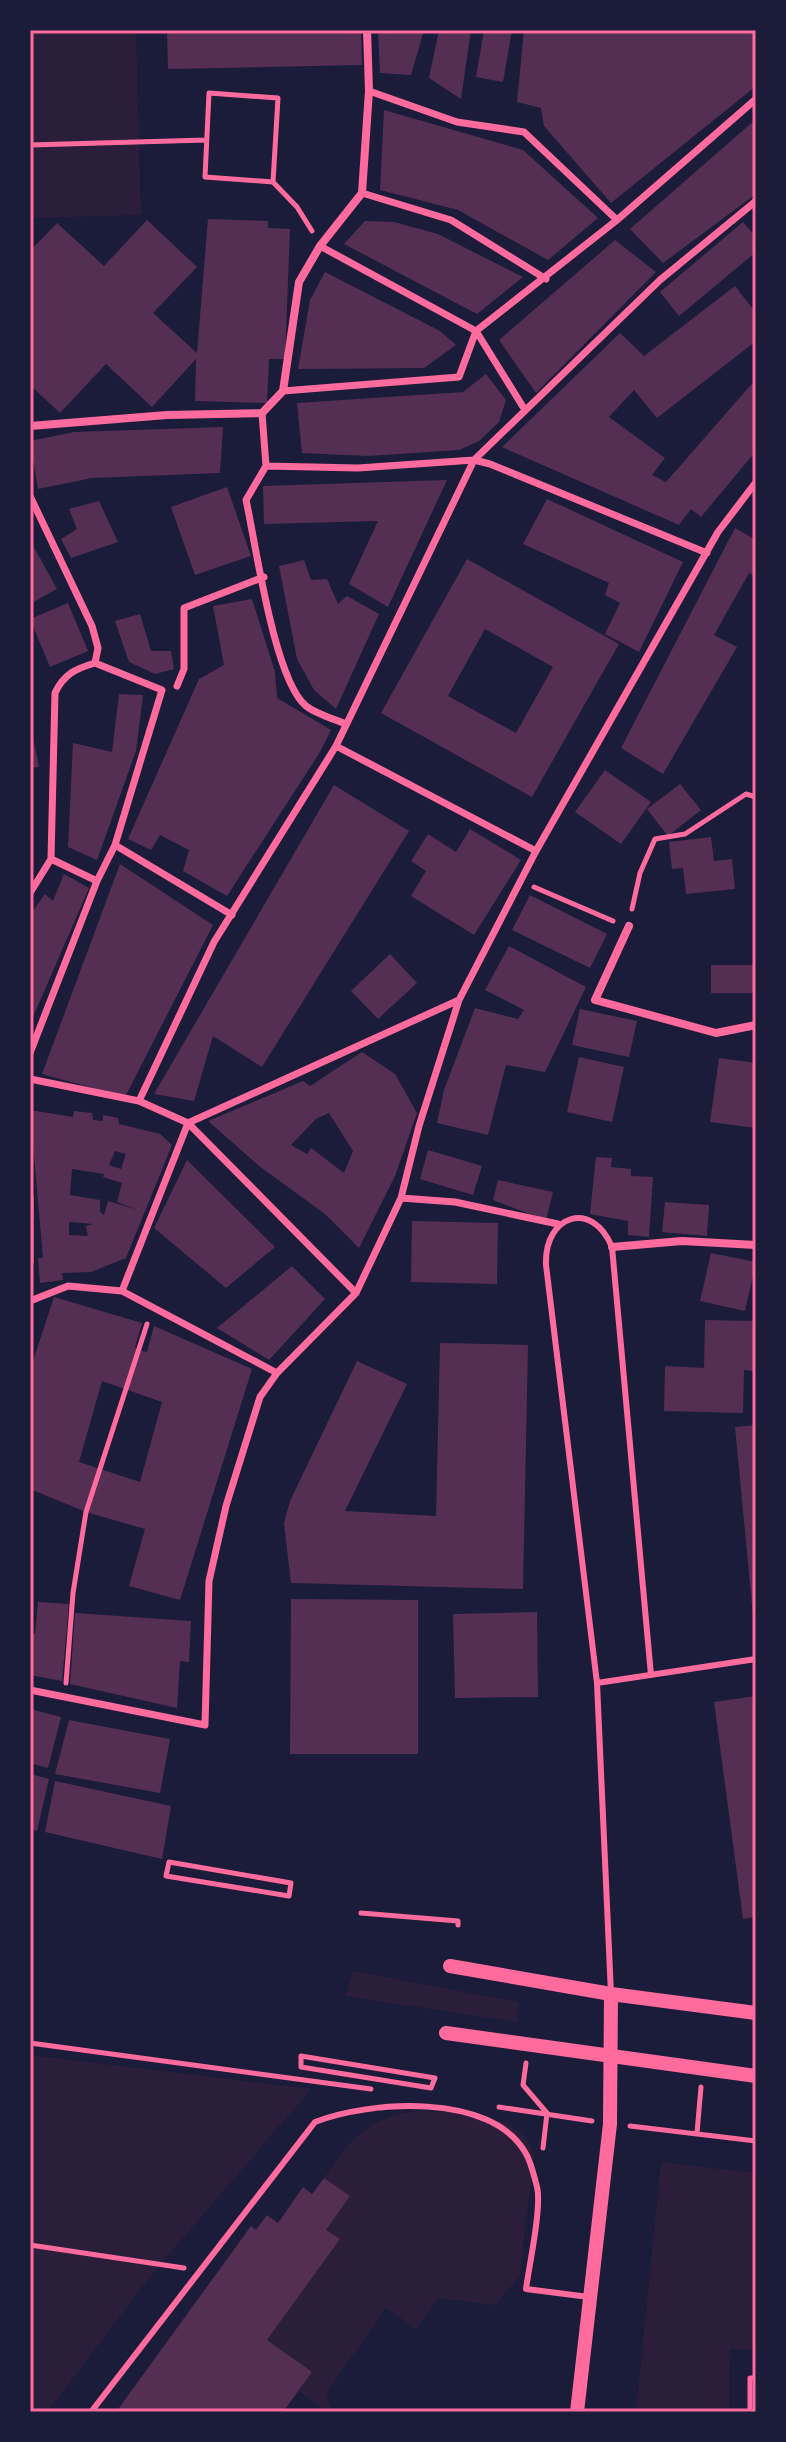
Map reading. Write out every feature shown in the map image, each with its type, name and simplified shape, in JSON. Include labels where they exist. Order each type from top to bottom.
[{"type":"street","points":[[30,426],[167,415],[262,413],[283,391],[299,282],[320,246],[362,193],[369,91],[367,30]]},
{"type":"street","points":[[369,91],[457,122],[524,132],[617,220]]},
{"type":"street","points":[[283,391],[459,377],[476,331],[546,279],[756,99]]},
{"type":"street","points":[[362,193],[451,220],[546,279]]},
{"type":"street","points":[[139,1101],[214,942],[336,746],[474,460],[660,280],[756,201]]},
{"type":"street","points":[[320,246],[476,331],[525,410]]},
{"type":"street","points":[[262,413],[266,466],[246,500],[273,633],[287,677],[306,706],[346,724]]},
{"type":"street","points":[[266,466],[358,468],[474,460],[707,553]]},
{"type":"street","points":[[30,1690],[205,1725],[209,1581],[226,1506],[260,1397],[277,1373],[356,1293],[401,1198],[419,1126],[459,1000],[536,851],[725,522],[756,482]]},
{"type":"street","points":[[30,496],[92,626],[98,648],[95,663]]},
{"type":"street","points":[[177,686],[184,669],[184,608],[264,577]]},
{"type":"street","points":[[30,893],[51,859],[55,693],[61,680],[73,670],[95,663],[162,690],[115,845],[97,881],[30,1053]]},
{"type":"street","points":[[336,746],[536,851]]},
{"type":"street","points":[[115,845],[232,915]]},
{"type":"street","points":[[51,859],[97,881]]},
{"type":"street","points":[[629,926],[595,1000],[716,1033],[756,1025]]},
{"type":"street","points":[[122,1291],[188,1123],[459,1000]]},
{"type":"street","points":[[30,1079],[139,1101],[188,1123],[356,1293]]},
{"type":"street","points":[[30,1197],[30,1262]]},
{"type":"street","points":[[401,1198],[455,1202],[558,1224]]},
{"type":"street","points":[[612,1247],[682,1241],[756,1245]]},
{"type":"street","points":[[30,1301],[68,1286],[122,1291],[277,1373]]},
{"type":"street","points":[[450,1966],[611,1994],[756,2013]]},
{"type":"street","points":[[577,2412],[610,2124],[611,1994]]},
{"type":"street","points":[[446,2033],[529,2047],[756,2076]]},
{"type":"lane","points":[[611,1994],[597,1683],[545,1246],[558,1224],[574,1218],[591,1220],[605,1231],[612,1247],[651,1675]]},
{"type":"lane","points":[[597,1683],[756,1659]]},
{"type":"lane","points":[[91,2412],[315,2122],[344,2111],[383,2105],[433,2108],[474,2116],[498,2127],[525,2151],[538,2190],[526,2289],[589,2297]]},
{"type":"path","points":[[273,182],[278,98],[209,93],[205,177],[273,182],[297,207],[320,246]]},
{"type":"path","points":[[30,145],[206,140]]},
{"type":"path","points":[[629,926],[640,873],[655,839],[685,834],[746,794],[756,797]]},
{"type":"path","points":[[522,881],[595,916]]},
{"type":"path","points":[[65,1698],[73,1593],[86,1512],[153,1308]]},
{"type":"path","points":[[169,1862],[291,1883],[289,1896],[166,1876],[169,1862]]},
{"type":"path","points":[[361,1913],[458,1921],[458,1925]]},
{"type":"path","points":[[30,2043],[374,2090]]},
{"type":"path","points":[[529,2047],[523,2085],[547,2113]]},
{"type":"path","points":[[301,2056],[332,2061],[435,2078],[431,2088],[301,2067],[301,2056]]},
{"type":"path","points":[[697,2133],[702,2070]]},
{"type":"path","points":[[484,2105],[756,2141]]},
{"type":"path","points":[[30,2245],[201,2271]]},
{"type":"path","points":[[750,2412],[750,2378],[756,2378]]},
{"type":"shaded area","points":[[30,30],[136,30],[141,215],[30,218]]},
{"type":"shaded area","points":[[353,1971],[518,2002],[517,2022],[345,1996]]},
{"type":"shaded area","points":[[30,2055],[311,2089],[152,2274],[47,2412],[30,2412]]},
{"type":"shaded area","points":[[417,2111],[485,2117],[516,2129],[527,2140],[534,2154],[520,2276],[495,2305],[438,2298],[416,2329],[386,2308],[326,2393],[331,2412],[327,2412],[299,2391],[311,2372],[267,2340],[339,2239],[326,2230],[350,2196],[324,2178],[362,2132],[385,2119]]},
{"type":"shaded area","points":[[661,2162],[756,2173],[756,2349],[730,2349],[729,2412],[636,2412]]},
{"type":"building","points":[[167,30],[361,30],[362,65],[168,69]]},
{"type":"building","points":[[378,30],[424,30],[411,75],[380,73]]},
{"type":"building","points":[[439,30],[471,30],[461,99],[429,78]]},
{"type":"building","points":[[484,30],[512,30],[503,82],[476,77]]},
{"type":"building","points":[[524,30],[756,30],[756,86],[611,203],[544,126],[541,108],[517,102]]},
{"type":"building","points":[[384,110],[523,150],[598,218],[548,260],[458,210],[380,190]]},
{"type":"building","points":[[756,119],[756,194],[663,263],[630,229]]},
{"type":"building","points":[[208,219],[268,221],[268,228],[290,229],[285,359],[269,359],[267,403],[195,401],[196,359],[152,407],[106,364],[60,413],[30,385],[30,251],[57,223],[104,266],[147,220],[197,267],[153,313],[197,353]]},
{"type":"building","points":[[365,221],[394,222],[438,234],[523,277],[477,314],[344,244]]},
{"type":"building","points":[[743,222],[756,237],[756,252],[679,316],[660,292]]},
{"type":"building","points":[[615,240],[656,272],[536,393],[499,340]]},
{"type":"building","points":[[325,272],[440,331],[456,345],[424,368],[298,369],[310,300]]},
{"type":"building","points":[[735,286],[756,313],[756,341],[657,418],[634,390],[609,417],[665,458],[652,475],[666,482],[756,379],[756,451],[701,517],[691,509],[679,525],[502,447],[620,333],[644,356]]},
{"type":"building","points":[[486,374],[506,400],[499,422],[479,441],[459,450],[368,456],[302,453],[297,403],[463,392]]},
{"type":"building","points":[[223,427],[220,473],[92,478],[38,489],[30,441],[74,432]]},
{"type":"building","points":[[447,480],[388,607],[349,584],[378,521],[264,524],[263,486]]},
{"type":"building","points":[[227,487],[251,556],[195,575],[171,507]]},
{"type":"building","points":[[547,499],[683,562],[639,652],[605,634],[620,603],[605,595],[609,583],[523,544]]},
{"type":"building","points":[[99,501],[118,542],[71,558],[61,539],[77,529],[69,509]]},
{"type":"building","points":[[735,528],[756,540],[756,576],[749,573],[714,635],[737,647],[663,774],[621,748]]},
{"type":"building","points":[[30,540],[57,589],[30,604]]},
{"type":"building","points":[[467,559],[619,644],[532,797],[381,713]],"holes":[[[485,629],[553,667],[516,733],[448,696]]]},
{"type":"building","points":[[304,560],[311,580],[327,579],[338,604],[347,596],[379,614],[336,709],[314,690],[297,659],[279,566]]},
{"type":"building","points":[[252,599],[275,672],[277,698],[331,730],[227,896],[183,871],[189,850],[160,835],[151,850],[128,839],[199,679],[224,665],[213,606]]},
{"type":"building","points":[[68,603],[88,651],[50,667],[30,619]]},
{"type":"building","points":[[140,614],[151,651],[171,651],[174,669],[155,674],[129,662],[115,621]]},
{"type":"building","points":[[119,694],[143,695],[136,751],[97,860],[68,847],[73,743],[112,752]]},
{"type":"building","points":[[30,723],[39,767],[30,768]]},
{"type":"building","points":[[605,770],[651,802],[621,844],[575,812]]},
{"type":"building","points":[[680,784],[701,810],[668,836],[647,809]]},
{"type":"building","points":[[334,785],[409,831],[262,1067],[213,1036],[194,1101],[154,1094]]},
{"type":"building","points":[[470,829],[521,860],[474,935],[411,896],[426,871],[411,861],[428,834],[456,852]]},
{"type":"building","points":[[711,837],[714,861],[732,859],[735,889],[686,894],[683,868],[672,869],[669,842]]},
{"type":"building","points":[[120,864],[213,925],[125,1097],[42,1074]]},
{"type":"building","points":[[64,874],[89,888],[30,1024],[30,915],[45,894],[53,901]]},
{"type":"building","points":[[530,895],[607,934],[590,968],[512,930]]},
{"type":"building","points":[[509,946],[586,987],[545,1072],[506,1065],[488,1135],[437,1123],[444,1090],[475,1008],[518,1019],[524,1010],[485,990]]},
{"type":"building","points":[[390,954],[417,983],[378,1019],[351,991]]},
{"type":"building","points":[[711,965],[753,965],[753,993],[711,993]]},
{"type":"building","points":[[580,1009],[637,1021],[629,1057],[572,1045]]},
{"type":"building","points":[[362,1052],[395,1074],[417,1113],[395,1176],[359,1248],[325,1214],[259,1166],[208,1121],[303,1081],[310,1086]],"holes":[[[329,1113],[353,1151],[344,1173],[311,1148],[307,1154],[291,1145],[316,1119]]]},
{"type":"building","points":[[579,1057],[624,1067],[612,1122],[567,1112]]},
{"type":"building","points":[[719,1058],[756,1063],[756,1128],[710,1122]]},
{"type":"building","points":[[30,1110],[73,1117],[74,1111],[92,1113],[93,1120],[103,1121],[103,1115],[118,1118],[119,1124],[160,1134],[172,1145],[126,1258],[91,1272],[62,1273],[63,1280],[40,1283],[38,1258],[43,1258]],"holes":[[[115,1151],[126,1154],[121,1169],[109,1165]],[[72,1169],[104,1174],[103,1177],[122,1183],[117,1202],[138,1210],[108,1201],[104,1215],[100,1212],[100,1200],[70,1195]],[[69,1222],[93,1224],[86,1226],[88,1236],[69,1235]]]},
{"type":"building","points":[[428,1150],[482,1166],[473,1195],[420,1179]]},
{"type":"building","points":[[596,1157],[612,1158],[611,1167],[631,1169],[631,1176],[653,1177],[649,1237],[628,1235],[628,1221],[590,1214]]},
{"type":"building","points":[[187,1160],[275,1247],[226,1288],[154,1228]]},
{"type":"building","points":[[498,1180],[553,1192],[546,1220],[493,1200]]},
{"type":"building","points":[[665,1202],[709,1205],[707,1236],[662,1232]]},
{"type":"building","points":[[412,1221],[498,1223],[497,1284],[411,1282]]},
{"type":"building","points":[[711,1253],[756,1262],[745,1311],[700,1301]]},
{"type":"building","points":[[292,1266],[325,1299],[269,1360],[217,1328]]},
{"type":"building","points":[[54,1297],[142,1323],[135,1347],[138,1350],[147,1352],[154,1326],[252,1369],[180,1600],[129,1586],[145,1529],[86,1512],[30,1489],[30,1370]],"holes":[[[102,1381],[162,1402],[140,1482],[79,1462]]]},
{"type":"building","points":[[705,1320],[756,1321],[756,1371],[744,1370],[743,1413],[664,1411],[665,1366],[704,1368]]},
{"type":"building","points":[[440,1343],[528,1345],[523,1589],[291,1583],[284,1523],[290,1501],[357,1361],[407,1384],[345,1511],[436,1516]]},
{"type":"building","points":[[756,1425],[756,1626],[754,1626],[735,1427]]},
{"type":"building","points":[[291,1599],[418,1600],[418,1754],[290,1754]]},
{"type":"building","points":[[38,1602],[69,1604],[62,1681],[30,1675],[30,1633],[35,1634]]},
{"type":"building","points":[[537,1612],[538,1697],[455,1698],[453,1614]]},
{"type":"building","points":[[75,1613],[191,1621],[189,1662],[180,1661],[177,1708],[70,1684]]},
{"type":"building","points":[[756,1696],[756,1917],[743,1919],[714,1702]]},
{"type":"building","points":[[30,1709],[61,1717],[48,1768],[30,1763]]},
{"type":"building","points":[[69,1720],[170,1739],[160,1793],[55,1774]]},
{"type":"building","points":[[30,1774],[49,1779],[37,1831],[30,1829]]},
{"type":"building","points":[[55,1781],[171,1806],[162,1859],[45,1832]]},
{"type":"building","points":[[324,2178],[350,2196],[326,2230],[340,2239],[267,2340],[312,2372],[283,2412],[116,2412],[251,2226],[256,2230],[267,2215],[278,2223],[303,2187],[312,2194]]}]
